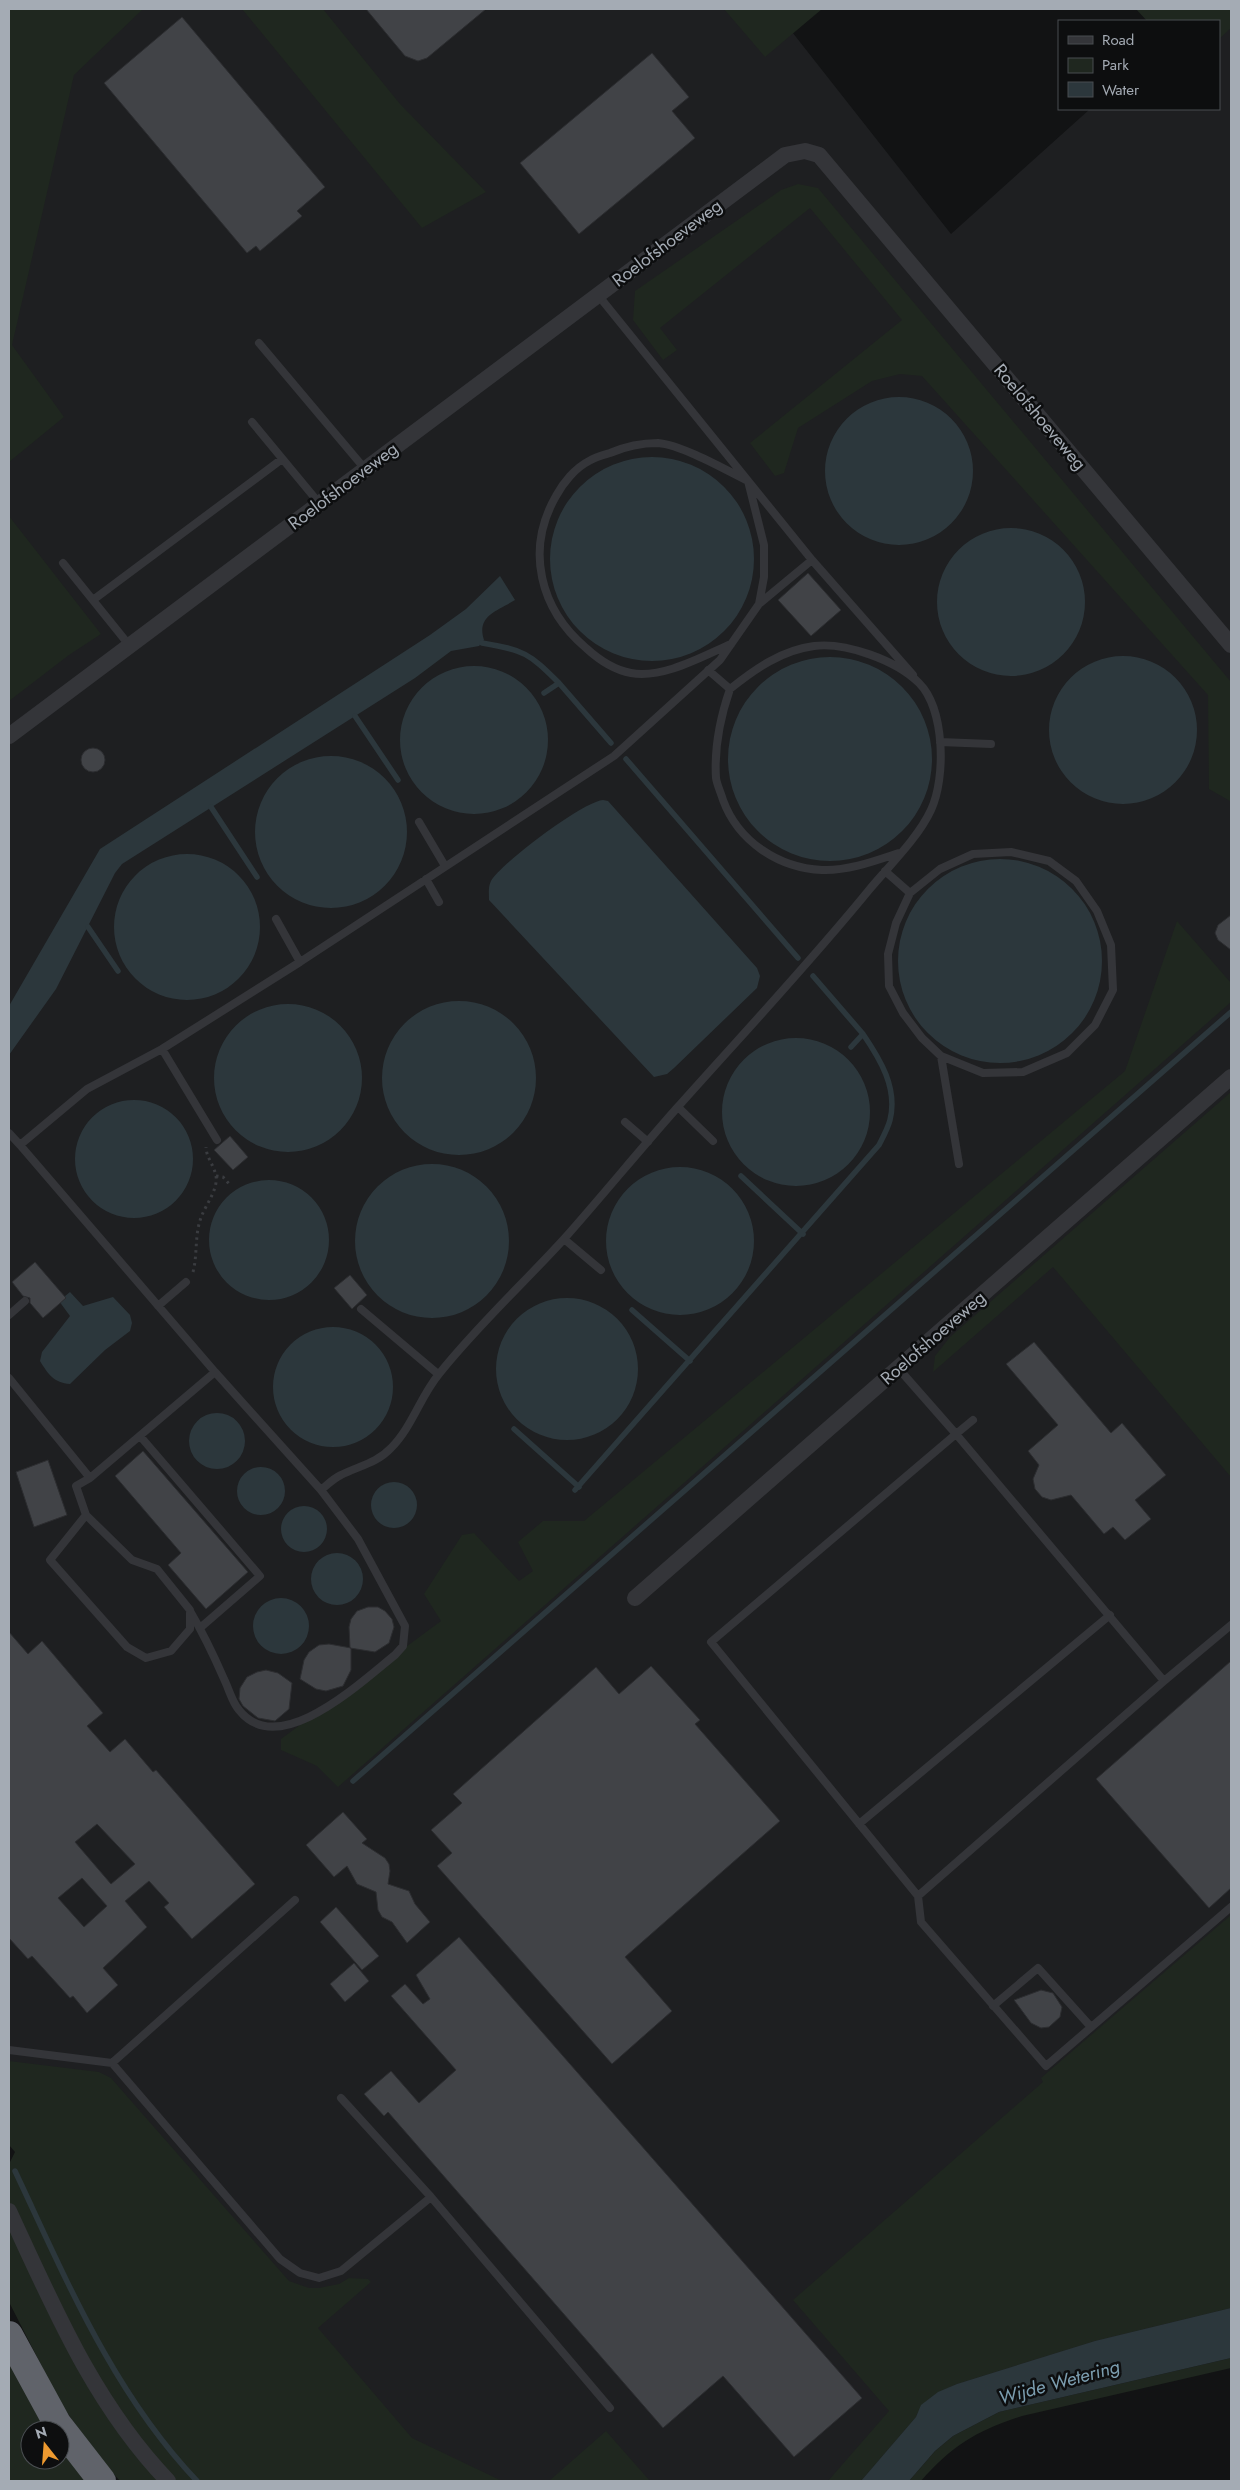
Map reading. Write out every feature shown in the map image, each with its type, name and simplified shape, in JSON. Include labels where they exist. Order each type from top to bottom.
[{"type":"highway","points":[[9,2335],[57,2422],[102,2481]]},
{"type":"street","name":"Roelofshoeveweg","points":[[9,736],[785,155],[805,151],[819,155],[1231,645]]},
{"type":"street","name":"Roelofshoeveweg","points":[[635,1598],[1231,1078]]},
{"type":"street","points":[[9,2211],[70,2342],[93,2383],[145,2455],[168,2481]]},
{"type":"lane","points":[[321,1490],[339,1476],[372,1463],[390,1450],[406,1429],[438,1374],[564,1239],[678,1107],[813,959],[932,810],[940,778],[940,742],[936,713],[920,683],[812,560],[598,295]]},
{"type":"lane","points":[[259,343],[365,469]]},
{"type":"lane","points":[[252,422],[319,504]]},
{"type":"lane","points":[[731,644],[670,671],[632,673],[601,661],[570,635],[552,610],[541,577],[539,542],[547,511],[563,484],[587,461],[623,448],[658,443],[700,457],[748,481],[764,545],[764,577],[760,604]]},
{"type":"lane","points":[[93,600],[282,459]]},
{"type":"lane","points":[[20,1145],[87,1089],[162,1049],[300,962],[614,756],[720,660],[760,604],[812,560]]},
{"type":"lane","points":[[63,564],[129,645]]},
{"type":"lane","points":[[900,852],[865,864],[823,870],[787,864],[758,848],[730,817],[716,780],[718,735],[721,716],[730,689],[750,673],[780,655],[814,646],[850,647],[892,665],[920,683]]},
{"type":"lane","points":[[708,670],[730,689]]},
{"type":"lane","points":[[940,742],[991,744]]},
{"type":"lane","points":[[419,822],[445,866]]},
{"type":"lane","points":[[1011,852],[1049,861],[1076,881],[1097,911],[1111,945],[1113,990],[1095,1025],[1067,1053],[1023,1072],[983,1073],[941,1056],[922,1038],[903,1013],[890,986],[888,954],[896,923],[910,893],[940,869],[974,854],[1011,852]]},
{"type":"lane","points":[[885,871],[910,893]]},
{"type":"lane","points":[[426,879],[439,902]]},
{"type":"lane","points":[[276,919],[300,962]]},
{"type":"lane","points":[[162,1049],[217,1140]]},
{"type":"lane","points":[[941,1056],[959,1164]]},
{"type":"lane","points":[[678,1107],[713,1141]]},
{"type":"lane","points":[[625,1122],[648,1142]]},
{"type":"lane","points":[[9,1133],[215,1372],[321,1490],[358,1539],[405,1626],[404,1646],[324,1710],[301,1721],[279,1726],[256,1725],[238,1710],[190,1610],[157,1569],[132,1560],[86,1515],[76,1486],[90,1478],[215,1372]]},
{"type":"lane","points":[[564,1239],[601,1270]]},
{"type":"lane","points":[[158,1306],[186,1282]]},
{"type":"lane","points":[[9,1315],[25,1301]]},
{"type":"lane","points":[[361,1309],[438,1374]]},
{"type":"lane","points":[[898,1368],[1164,1681]]},
{"type":"lane","points":[[9,1378],[90,1478]]},
{"type":"lane","points":[[973,1420],[711,1642],[918,1896],[921,1922],[1046,2066],[1231,1907]]},
{"type":"lane","points":[[140,1436],[260,1576],[200,1628]]},
{"type":"lane","points":[[86,1515],[50,1560],[127,1647],[146,1658],[171,1651],[190,1628],[190,1610]]},
{"type":"lane","points":[[860,1824],[1110,1616]]},
{"type":"lane","points":[[918,1896],[1164,1681],[1231,1625]]},
{"type":"lane","points":[[112,2063],[295,1900]]},
{"type":"lane","points":[[993,2006],[1038,1968],[1091,2028]]},
{"type":"lane","points":[[9,2050],[112,2063],[280,2259],[300,2273],[319,2278],[341,2271],[431,2197]]},
{"type":"lane","points":[[341,2098],[431,2197],[610,2408]]},
{"type":"path","points":[[186,1282],[191,1277],[196,1262],[196,1238],[201,1216],[215,1187],[216,1176],[206,1153],[204,1118]]},
{"type":"path","points":[[216,1176],[223,1178],[231,1186]]},
{"type":"shaded area","points":[[35,9],[774,9],[951,234],[1089,110],[1220,110],[1220,20],[1231,9],[1231,2338],[1002,2394],[884,2481],[318,2481],[9,2108],[9,113]]},
{"type":"green space","points":[[9,9],[143,9],[74,75],[12,345],[64,417],[9,462]]},
{"type":"green space","points":[[242,9],[323,9],[400,104],[486,192],[422,228]]},
{"type":"green space","points":[[724,9],[822,9],[765,57]]},
{"type":"green space","points":[[1136,9],[1231,9],[1231,28],[1220,38],[1220,20],[1146,20]]},
{"type":"green space","points":[[798,184],[818,188],[1231,682],[1230,801],[1209,789],[1208,695],[922,376],[900,374],[872,381],[798,428],[784,473],[775,476],[750,443],[902,320],[810,208],[660,328],[677,350],[663,360],[633,320],[635,291],[781,190]]},
{"type":"green space","points":[[9,516],[101,634],[69,655],[9,701]]},
{"type":"green space","points":[[1177,921],[1231,983],[1231,1002],[338,1787],[317,1766],[281,1750],[281,1739],[441,1621],[424,1594],[462,1535],[474,1533],[519,1581],[533,1571],[518,1542],[543,1521],[584,1521],[1125,1071]]},
{"type":"green space","points":[[1231,1092],[1231,1477],[1053,1267],[933,1372],[935,1356],[950,1337]]},
{"type":"green space","points":[[1231,1915],[1231,2308],[1095,2341],[957,2384],[938,2393],[923,2405],[916,2417],[861,2481],[828,2481],[889,2411],[793,2300],[1043,2082],[1041,2078]]},
{"type":"green space","points":[[9,2061],[99,2072],[111,2078],[289,2281],[309,2288],[319,2288],[339,2284],[349,2278],[368,2279],[371,2282],[318,2328],[412,2438],[502,2481],[175,2481],[122,2418],[55,2299],[9,2202],[9,2164],[15,2152],[9,2145]]},
{"type":"green space","points":[[9,2223],[60,2332],[162,2481],[120,2481],[101,2460],[61,2404],[9,2302]]},
{"type":"green space","points":[[9,2355],[46,2420],[20,2420],[20,2470],[70,2470],[70,2455],[89,2481],[9,2481]]},
{"type":"green space","points":[[1231,2358],[1231,2368],[1022,2416],[991,2427],[955,2449],[921,2481],[909,2481],[935,2451],[953,2436],[999,2412]]},
{"type":"green space","points":[[606,2431],[650,2481],[549,2481]]},
{"type":"water","points":[[899,397],[927,403],[951,419],[967,443],[973,471],[967,499],[951,523],[927,539],[899,545],[871,539],[847,523],[831,499],[825,471],[831,443],[847,419],[871,403]]},
{"type":"water","points":[[642,457],[662,457],[682,461],[700,469],[717,480],[731,494],[742,511],[750,529],[754,559],[750,589],[742,607],[731,624],[717,638],[700,649],[682,657],[662,661],[642,661],[622,657],[604,649],[587,638],[573,624],[562,607],[554,589],[550,569],[550,549],[554,529],[562,511],[573,494],[587,480],[604,469],[622,461]]},
{"type":"water","points":[[1011,528],[1039,534],[1063,550],[1079,574],[1085,602],[1079,630],[1063,654],[1039,670],[1011,676],[983,670],[959,654],[943,630],[937,602],[943,574],[959,550],[983,534]]},
{"type":"water","points":[[500,576],[515,600],[495,611],[486,620],[482,632],[484,640],[479,646],[451,651],[415,678],[122,864],[115,873],[56,989],[9,1055],[9,1006],[100,849],[430,635],[466,609]]},
{"type":"water","points":[[1123,656],[1151,662],[1175,678],[1191,702],[1197,730],[1191,758],[1175,782],[1151,798],[1123,804],[1095,798],[1071,782],[1055,758],[1049,730],[1055,702],[1071,678],[1095,662]]},
{"type":"water","points":[[820,657],[840,657],[860,661],[878,669],[895,680],[909,694],[920,711],[928,729],[932,759],[928,789],[920,807],[909,824],[895,838],[878,849],[860,857],[840,861],[820,861],[800,857],[782,849],[765,838],[751,824],[740,807],[732,789],[728,769],[728,749],[732,729],[740,711],[751,694],[765,680],[782,669],[800,661]]},
{"type":"water","points":[[474,666],[502,672],[526,688],[542,712],[548,740],[542,768],[526,792],[502,808],[474,814],[446,808],[422,792],[406,768],[400,740],[406,712],[422,688],[446,672]]},
{"type":"water","points":[[331,756],[360,762],[373,769],[384,779],[394,790],[401,803],[407,832],[401,861],[394,874],[384,885],[373,895],[360,902],[331,908],[302,902],[289,895],[278,885],[268,874],[261,861],[255,832],[261,803],[268,790],[278,779],[289,769],[302,762]]},
{"type":"water","points":[[603,800],[608,801],[757,968],[760,976],[757,988],[674,1068],[667,1074],[654,1077],[489,900],[491,881],[510,861],[543,834],[593,803]]},
{"type":"water","points":[[187,854],[215,859],[239,875],[255,899],[260,927],[255,955],[239,979],[215,995],[187,1000],[159,995],[135,979],[119,955],[114,927],[119,899],[135,875],[159,859]]},
{"type":"water","points":[[1000,859],[1030,863],[1048,871],[1065,882],[1079,896],[1090,913],[1098,931],[1102,961],[1098,991],[1090,1009],[1079,1026],[1065,1040],[1048,1051],[1030,1059],[1000,1063],[970,1059],[952,1051],[935,1040],[921,1026],[910,1009],[902,991],[898,961],[902,931],[910,913],[921,896],[935,882],[952,871],[970,863]]},
{"type":"water","points":[[459,1001],[488,1007],[502,1014],[513,1024],[523,1035],[530,1049],[536,1078],[530,1107],[523,1121],[513,1132],[502,1142],[488,1149],[459,1155],[430,1149],[416,1142],[405,1132],[395,1121],[388,1107],[382,1078],[388,1049],[395,1035],[405,1024],[416,1014],[430,1007]]},
{"type":"water","points":[[288,1004],[302,1005],[316,1010],[329,1016],[340,1026],[350,1037],[356,1050],[361,1064],[361,1092],[356,1106],[350,1119],[340,1130],[329,1140],[316,1146],[302,1151],[288,1152],[274,1151],[260,1146],[247,1140],[236,1130],[226,1119],[220,1106],[215,1092],[214,1078],[215,1064],[220,1050],[226,1037],[236,1026],[247,1016],[260,1010],[274,1005]]},
{"type":"water","points":[[796,1038],[824,1044],[848,1060],[864,1084],[870,1112],[864,1140],[848,1164],[824,1180],[796,1186],[768,1180],[744,1164],[728,1140],[722,1112],[728,1084],[744,1060],[768,1044]]},
{"type":"water","points":[[134,1100],[156,1105],[176,1117],[188,1137],[193,1159],[188,1181],[176,1201],[156,1213],[134,1218],[112,1213],[92,1201],[80,1181],[75,1159],[80,1137],[92,1117],[112,1105]]},
{"type":"water","points":[[432,1164],[461,1170],[475,1177],[486,1187],[496,1198],[503,1212],[509,1241],[503,1270],[496,1284],[486,1295],[475,1305],[461,1312],[432,1318],[403,1312],[389,1305],[378,1295],[368,1284],[361,1270],[355,1241],[361,1212],[368,1198],[378,1187],[389,1177],[403,1170]]},
{"type":"water","points":[[680,1167],[708,1173],[732,1189],[748,1213],[754,1241],[748,1269],[732,1293],[708,1309],[680,1315],[652,1309],[628,1293],[612,1269],[606,1241],[612,1213],[628,1189],[652,1173]]},
{"type":"water","points":[[269,1180],[281,1181],[292,1185],[302,1190],[311,1198],[319,1207],[324,1217],[328,1228],[328,1252],[324,1263],[319,1273],[311,1282],[302,1290],[292,1295],[281,1299],[269,1300],[257,1299],[246,1295],[236,1290],[227,1282],[219,1273],[214,1263],[210,1252],[209,1240],[210,1228],[214,1217],[219,1207],[227,1198],[236,1190],[246,1185],[257,1181]]},
{"type":"water","points":[[70,1292],[83,1306],[113,1297],[130,1315],[132,1323],[130,1331],[105,1350],[70,1384],[60,1382],[52,1377],[40,1361],[42,1352],[70,1316],[59,1301]]},
{"type":"water","points":[[567,1298],[581,1299],[594,1303],[607,1310],[617,1319],[626,1329],[633,1342],[637,1355],[637,1383],[633,1396],[626,1409],[617,1419],[607,1428],[594,1435],[581,1439],[567,1440],[553,1439],[540,1435],[527,1428],[517,1419],[508,1409],[501,1396],[497,1383],[496,1369],[497,1355],[501,1342],[508,1329],[517,1319],[527,1310],[540,1303],[553,1299]]},
{"type":"water","points":[[333,1327],[356,1331],[376,1344],[389,1364],[393,1387],[389,1410],[376,1430],[356,1443],[333,1447],[310,1443],[290,1430],[277,1410],[273,1387],[277,1364],[290,1344],[310,1331]]},
{"type":"water","points":[[217,1413],[228,1415],[237,1421],[243,1430],[245,1441],[243,1452],[237,1461],[228,1467],[217,1469],[206,1467],[197,1461],[191,1452],[189,1441],[191,1430],[197,1421],[206,1415]]},
{"type":"water","points":[[261,1467],[270,1469],[278,1474],[283,1482],[285,1491],[283,1500],[278,1508],[270,1513],[261,1515],[252,1513],[244,1508],[239,1500],[237,1491],[239,1482],[244,1474],[252,1469]]},
{"type":"water","points":[[399,1482],[411,1488],[416,1496],[416,1514],[411,1522],[403,1527],[389,1528],[377,1522],[372,1514],[371,1500],[377,1488],[385,1483]]},
{"type":"water","points":[[304,1506],[317,1510],[323,1516],[327,1529],[323,1542],[317,1548],[304,1552],[291,1548],[285,1542],[281,1529],[285,1516],[291,1510]]},
{"type":"water","points":[[332,1553],[342,1553],[356,1560],[363,1574],[363,1584],[356,1598],[342,1605],[332,1605],[322,1601],[315,1594],[311,1584],[311,1574],[315,1564],[322,1557]]},
{"type":"water","points":[[281,1598],[292,1600],[301,1606],[307,1615],[309,1626],[307,1637],[301,1646],[292,1652],[281,1654],[270,1652],[261,1646],[255,1637],[253,1626],[255,1615],[261,1606],[270,1600]]},
{"type":"water","name":"Wijde Wetering","points":[[1231,2308],[1231,2358],[999,2412],[953,2436],[935,2451],[909,2481],[861,2481],[916,2417],[921,2405],[938,2392],[957,2384],[1095,2341]]},
{"type":"building","points":[[366,9],[486,9],[427,58],[418,61],[405,56]]},
{"type":"building","points":[[182,17],[325,187],[297,211],[302,216],[260,251],[256,246],[247,253],[104,83]]},
{"type":"building","points":[[652,53],[689,97],[672,111],[695,138],[579,234],[520,163]]},
{"type":"building","points":[[808,573],[841,610],[811,636],[778,600]]},
{"type":"building","points":[[93,748],[101,752],[105,760],[101,768],[93,772],[85,768],[81,760],[85,752]]},
{"type":"building","points":[[1231,915],[1231,950],[1218,940],[1215,933],[1218,925]]},
{"type":"building","points":[[230,1136],[248,1157],[233,1170],[214,1150]]},
{"type":"building","points":[[35,1262],[66,1298],[43,1318],[30,1303],[30,1298],[23,1296],[12,1282]]},
{"type":"building","points":[[350,1275],[367,1295],[352,1309],[334,1288]]},
{"type":"building","points":[[1034,1342],[1111,1433],[1122,1423],[1166,1475],[1135,1500],[1151,1519],[1125,1540],[1113,1527],[1104,1534],[1071,1495],[1051,1500],[1042,1497],[1035,1489],[1033,1479],[1039,1465],[1028,1451],[1058,1425],[1006,1364]]},
{"type":"building","points":[[143,1451],[248,1572],[206,1609],[168,1565],[181,1553],[115,1476]]},
{"type":"building","points":[[48,1460],[67,1515],[34,1527],[16,1472]]},
{"type":"building","points":[[368,1607],[378,1607],[385,1611],[392,1619],[394,1627],[389,1643],[375,1652],[350,1648],[349,1627],[351,1619],[357,1611]]},
{"type":"building","points":[[9,1632],[28,1654],[42,1641],[103,1713],[87,1726],[110,1752],[125,1739],[153,1772],[156,1770],[255,1884],[192,1939],[164,1907],[169,1903],[149,1881],[125,1901],[147,1927],[103,1968],[118,1985],[87,2013],[73,1996],[70,1998],[32,1956],[28,1959],[9,1938]],"holes":[[[97,1824],[135,1864],[111,1884],[75,1842]],[[82,1878],[107,1906],[84,1927],[58,1898]]]},
{"type":"building","points":[[329,1644],[351,1648],[351,1670],[343,1686],[326,1691],[316,1689],[300,1679],[304,1660],[309,1652],[319,1645]]},
{"type":"building","points":[[1231,1661],[1231,1888],[1209,1908],[1096,1779]]},
{"type":"building","points":[[651,1666],[700,1720],[695,1724],[780,1821],[625,1957],[672,2011],[612,2064],[437,1866],[452,1853],[431,1830],[462,1803],[453,1794],[596,1667],[619,1694]]},
{"type":"building","points":[[266,1670],[278,1673],[292,1683],[289,1709],[275,1721],[258,1718],[243,1706],[239,1699],[240,1688],[247,1677]]},
{"type":"building","points":[[343,1812],[367,1839],[362,1843],[385,1858],[389,1864],[388,1884],[409,1891],[415,1904],[430,1922],[407,1943],[392,1922],[382,1917],[378,1910],[376,1892],[357,1884],[347,1866],[334,1877],[306,1845]]},
{"type":"building","points":[[336,1907],[379,1956],[362,1970],[320,1922]]},
{"type":"building","points":[[459,1937],[862,2398],[794,2457],[723,2376],[663,2428],[388,2112],[384,2116],[364,2094],[391,2071],[419,2103],[456,2070],[391,1996],[405,1984],[423,2004],[430,1999],[416,1975]]},
{"type":"building","points":[[354,1963],[369,1981],[345,2002],[330,1984]]},
{"type":"building","points":[[1041,1990],[1053,1993],[1062,2007],[1060,2017],[1049,2027],[1041,2028],[1031,2023],[1014,2000]]},
{"type":"waterway","points":[[482,643],[508,648],[525,654],[559,683]]},
{"type":"waterway","points":[[544,693],[559,683],[611,743]]},
{"type":"waterway","points":[[355,716],[398,780]]},
{"type":"waterway","points":[[626,759],[798,958]]},
{"type":"waterway","points":[[211,807],[257,877]]},
{"type":"waterway","points":[[88,927],[118,971]]},
{"type":"waterway","points":[[813,976],[863,1034]]},
{"type":"waterway","points":[[353,1781],[1231,1012]]},
{"type":"waterway","points":[[575,1490],[879,1145],[887,1129],[892,1108],[892,1097],[886,1074],[876,1053],[863,1034],[851,1047]]},
{"type":"waterway","points":[[741,1176],[803,1234]]},
{"type":"waterway","points":[[632,1310],[690,1361]]},
{"type":"waterway","points":[[514,1429],[579,1487]]},
{"type":"waterway","points":[[15,2171],[53,2253],[116,2373],[140,2411],[167,2447],[197,2481]]}]
